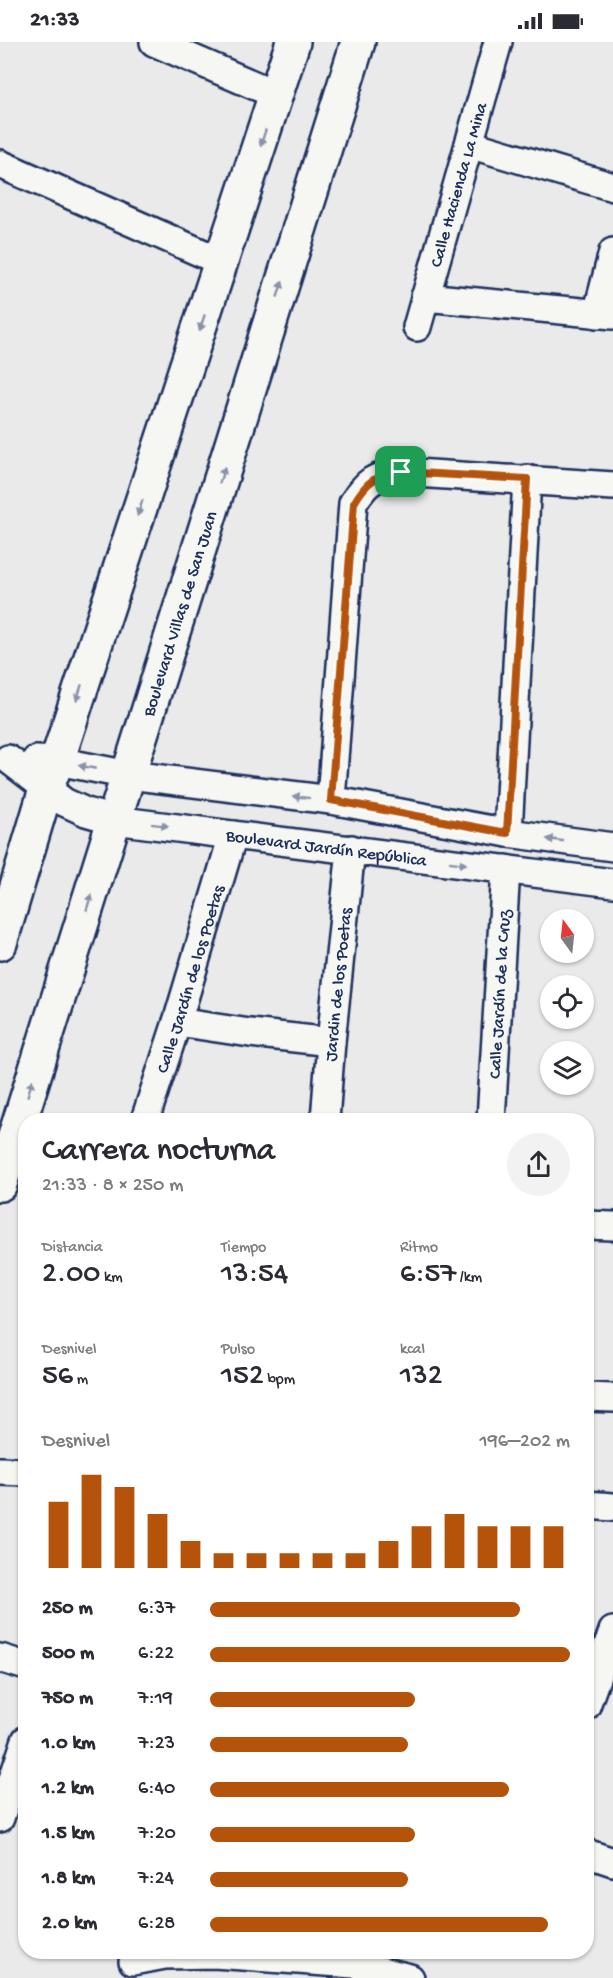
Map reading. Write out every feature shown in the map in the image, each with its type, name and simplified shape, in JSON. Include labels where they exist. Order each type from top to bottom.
[{"type":"street","points":[[154,42],[277,95]]},
{"type":"street","points":[[1,939],[52,775],[293,42]]},
{"type":"street","name":"Boulevard Villas de San Juan","points":[[22,1113],[358,42]]},
{"type":"street","name":"Calle Hacienda La Mina","points":[[417,327],[498,42]]},
{"type":"street","points":[[469,144],[613,187]]},
{"type":"street","points":[[0,164],[222,261]]},
{"type":"street","points":[[425,297],[605,314],[613,252]]},
{"type":"street","points":[[331,800],[354,503],[363,487],[376,478],[401,472],[613,486]]},
{"type":"street","points":[[507,833],[527,479]]},
{"type":"street","points":[[4,758],[52,775],[129,775],[331,800],[507,833],[613,848]]},
{"type":"street","name":"Boulevard Jardín República","points":[[52,775],[64,802],[86,812],[114,820],[613,883]]},
{"type":"street","name":"Calle Jardín de los Poetas","points":[[147,1113],[233,835]]},
{"type":"street","name":"Jardin de los Poetas","points":[[326,1113],[351,849]]},
{"type":"street","name":"Calle Jardín de la Cruz","points":[[492,1113],[506,868]]},
{"type":"street","points":[[177,1022],[331,1042]]},
{"type":"street","name":"Boulevard Villas de San Juan","points":[[0,1184],[18,1127]]},
{"type":"street","points":[[594,1225],[613,1226]]},
{"type":"street","points":[[594,1397],[613,1398]]},
{"type":"street","points":[[0,1471],[18,1472]]},
{"type":"street","points":[[594,1506],[613,1507]]},
{"type":"street","points":[[594,1684],[613,1631]]},
{"type":"street","points":[[0,1658],[18,1664]]},
{"type":"street","points":[[0,1818],[18,1764]]},
{"type":"street","points":[[594,1856],[613,1862]]},
{"type":"street","points":[[133,1963],[149,1959]]},
{"type":"street","points":[[284,1959],[354,1964],[410,1978]]},
{"type":"route","points":[[401,472],[527,479],[507,833],[331,800],[354,503],[363,487],[376,478],[401,472]]}]
